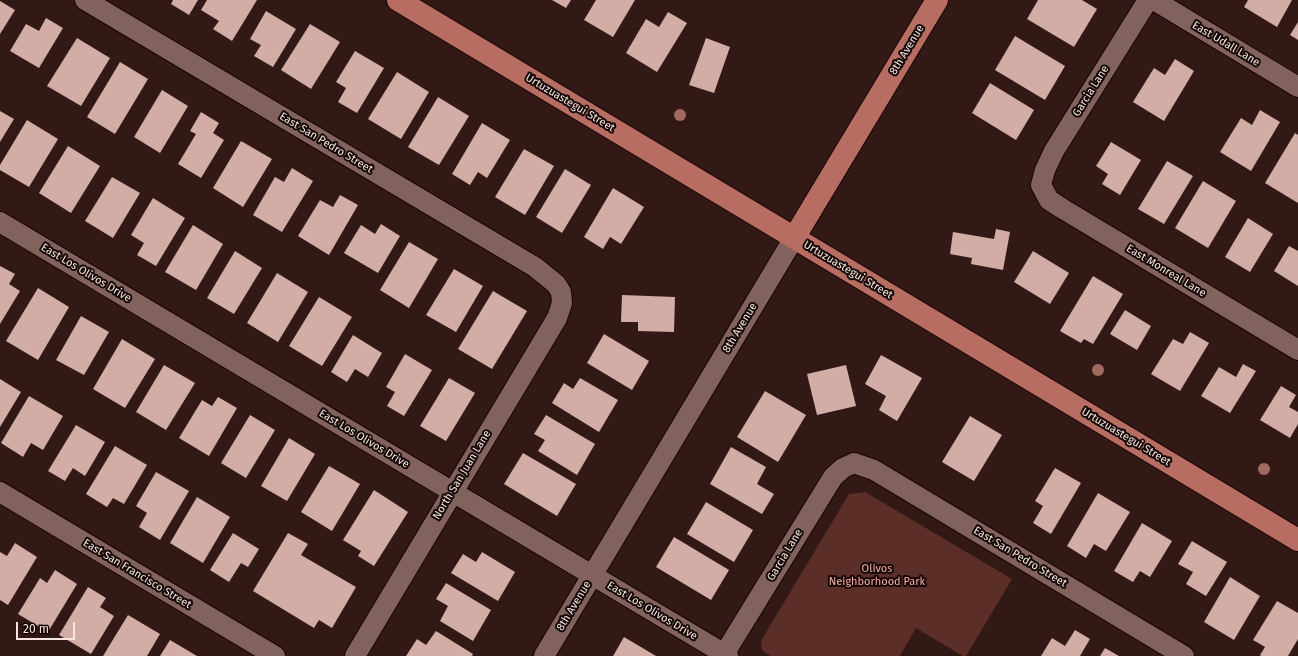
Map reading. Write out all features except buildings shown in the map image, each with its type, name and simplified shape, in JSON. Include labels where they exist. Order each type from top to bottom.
[{"type":"main road","name":"Urtuzuastegui Street","points":[[398,0],[1298,540]]},
{"type":"main road","name":"8th Avenue","points":[[794,238],[937,0]]},
{"type":"street","name":"East San Pedro Street","points":[[84,0],[535,267],[556,284],[560,292]]},
{"type":"street","name":"Garcia Lane","points":[[1041,185],[1045,170],[1054,151],[1148,0]]},
{"type":"street","name":"East Udall Lane","points":[[1154,0],[1298,87]]},
{"type":"street","name":"East Monreal Lane","points":[[1041,185],[1049,200],[1063,210],[1298,350]]},
{"type":"street","name":"East Los Olivos Drive","points":[[0,222],[725,655]]},
{"type":"street","name":"8th Avenue","points":[[544,656],[794,238]]},
{"type":"street","name":"North San Juan Lane","points":[[356,656],[452,492],[557,318],[562,303],[560,292]]},
{"type":"street","name":"East San Pedro Street","points":[[854,463],[874,470],[1184,656]]},
{"type":"street","name":"Garcia Lane","points":[[725,655],[833,477],[843,468],[854,463]]},
{"type":"street","name":"East San Francisco Street","points":[[0,492],[274,656]]},
{"type":"green space","name":"Olivos Neighborhood Park","points":[[865,492],[1012,579],[966,656],[963,656],[916,628],[900,656],[771,656],[764,652],[761,646],[762,639],[849,494]]}]
